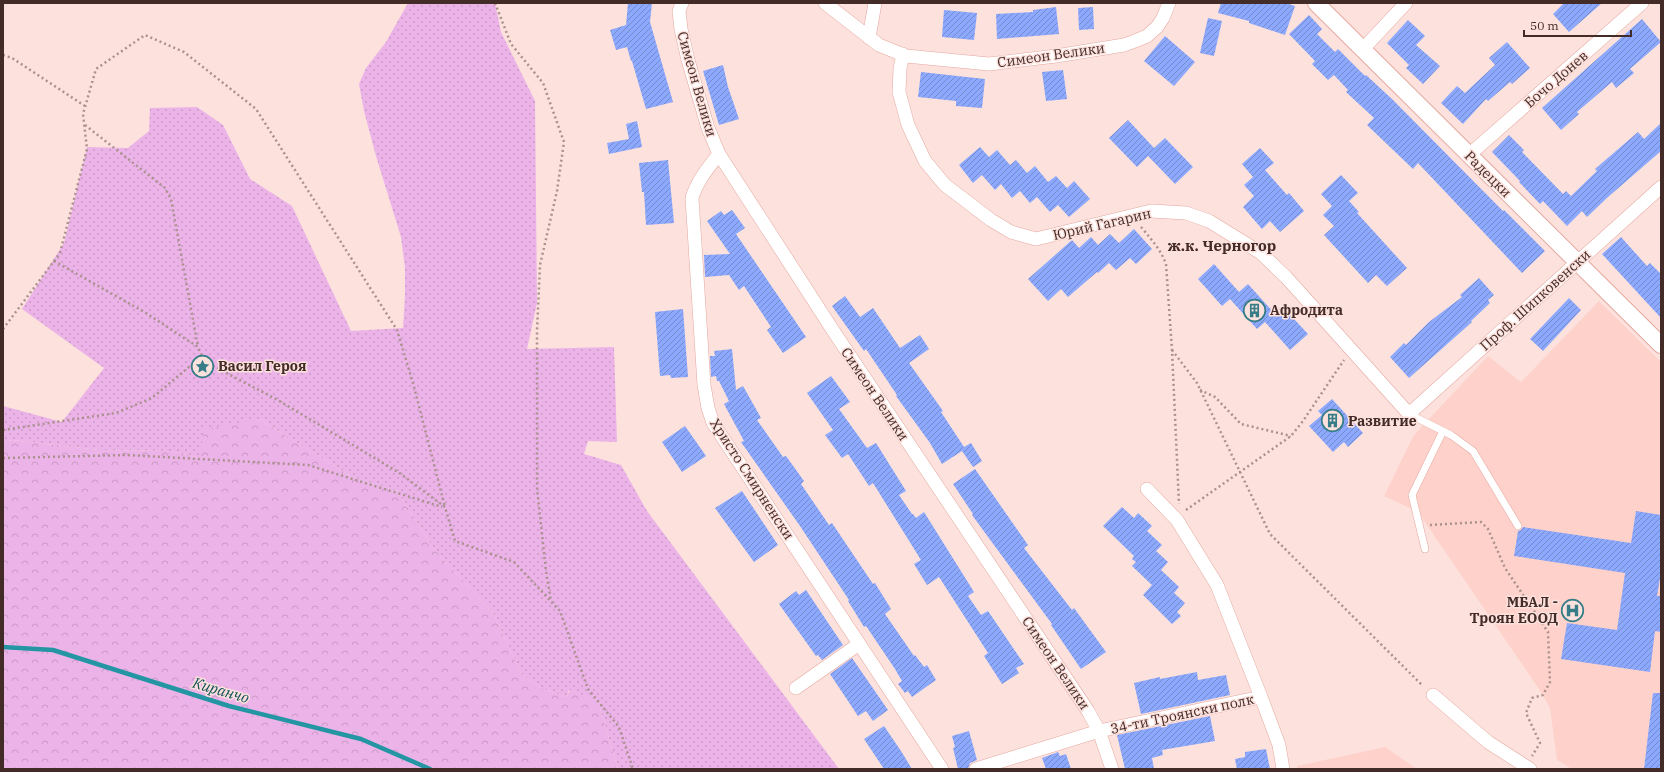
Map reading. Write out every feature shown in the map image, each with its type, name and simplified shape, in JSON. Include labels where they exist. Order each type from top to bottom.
[{"type":"street","name":"Симеон Велики","points":[[682,3],[679,11],[681,29],[688,60],[708,128],[719,154],[834,332],[1084,705],[1099,731],[1112,769]]},
{"type":"street","name":"Симеон Велики","points":[[825,3],[878,44],[903,54],[989,64],[1056,56],[1124,45],[1147,36],[1157,27],[1163,18],[1169,3]]},
{"type":"street","points":[[870,38],[875,3]]},
{"type":"street","name":"Радецки","points":[[1316,3],[1661,345]]},
{"type":"street","points":[[1363,49],[1406,3]]},
{"type":"street","name":"Бочо Донев","points":[[1469,155],[1642,3]]},
{"type":"street","name":"Юрий Гагарин","points":[[903,54],[900,69],[900,92],[908,125],[925,161],[945,185],[991,220],[1011,232],[1036,239],[1132,217],[1151,211],[1186,213],[1210,221],[1260,253],[1286,277],[1409,414]]},
{"type":"street","name":"Христо Смирненски","points":[[719,154],[695,188],[692,198],[704,377],[708,408],[713,423],[942,769]]},
{"type":"street","name":"Проф. Шипковенски","points":[[1409,414],[1661,187]]},
{"type":"street","points":[[1147,489],[1178,517],[1217,586],[1261,697]]},
{"type":"street","points":[[796,688],[859,644]]},
{"type":"street","points":[[1433,695],[1488,742],[1528,768]]},
{"type":"street","name":"34-ти Троянски полк","points":[[1099,731],[1261,697],[1285,768]]},
{"type":"street","points":[[976,769],[1099,731]]},
{"type":"lane","points":[[1409,414],[1451,435],[1474,451],[1518,526]]},
{"type":"lane","points":[[1425,549],[1412,495],[1443,431]]},
{"type":"path","points":[[495,3],[511,44],[543,83],[564,142],[557,191],[540,265],[537,331],[537,488],[546,571],[552,602]]},
{"type":"path","points":[[3,328],[60,254],[87,148],[83,114],[96,69],[145,35],[184,52],[256,109],[396,330],[413,383],[444,508],[455,541],[514,562],[560,610],[588,689],[619,727],[633,769]]},
{"type":"path","points":[[3,54],[12,58],[85,106]]},
{"type":"path","points":[[84,125],[165,188],[171,199],[198,347],[203,359],[213,366],[276,399],[398,472],[444,508]]},
{"type":"path","points":[[1132,217],[1154,242],[1166,264],[1172,350],[1178,517]]},
{"type":"path","points":[[54,262],[146,313],[198,347]]},
{"type":"path","points":[[1172,350],[1200,389],[1270,534],[1411,676],[1433,695]]},
{"type":"path","points":[[1178,517],[1291,436],[1303,421],[1351,350]]},
{"type":"path","points":[[3,430],[116,413],[152,398],[196,361],[203,359]]},
{"type":"path","points":[[1200,389],[1215,397],[1241,424],[1291,436]]},
{"type":"path","points":[[3,458],[127,455],[308,465],[444,508]]},
{"type":"path","points":[[1420,526],[1481,522],[1488,529],[1505,568],[1548,632],[1550,682],[1543,695],[1532,698],[1526,713],[1540,743],[1528,768]]},
{"type":"shaded area","name":"МБАЛ - Троян ЕООД","points":[[1599,301],[1661,362],[1661,769],[1572,769],[1557,760],[1550,708],[1543,695],[1418,512],[1384,496],[1414,435],[1488,356],[1521,382]]},
{"type":"shaded area","points":[[1385,747],[1417,769],[1297,769],[1297,766]]},
{"type":"green space","points":[[408,3],[495,3],[501,32],[535,101],[537,303],[527,349],[614,347],[617,442],[588,441],[584,454],[621,465],[647,511],[839,769],[618,769],[598,701],[569,690],[566,697],[543,689],[522,675],[493,613],[434,549],[397,491],[352,477],[259,419],[200,458],[170,451],[100,450],[12,440],[3,442],[3,406],[62,422],[104,368],[22,309],[64,243],[87,147],[128,148],[149,131],[150,108],[197,107],[223,125],[250,179],[292,206],[351,331],[403,328],[405,268],[401,237],[376,156],[364,111],[359,84],[366,68],[386,42]]},
{"type":"green space","points":[[259,419],[352,477],[397,491],[434,549],[493,613],[522,675],[543,689],[566,697],[570,690],[598,701],[618,769],[3,769],[3,442],[12,440],[100,450],[170,451],[200,458],[204,429]]},
{"type":"building","points":[[628,3],[652,3],[650,22],[673,102],[646,109],[627,47],[616,50],[610,30],[626,25]]},
{"type":"building","points":[[1221,3],[1286,3],[1295,6],[1285,35],[1249,23],[1249,21],[1218,13]]},
{"type":"building","points":[[1564,3],[1602,3],[1569,32],[1553,14]]},
{"type":"building","points":[[1056,7],[1059,34],[997,39],[996,14],[1033,12],[1033,10]]},
{"type":"building","points":[[1093,7],[1094,29],[1079,30],[1078,8]]},
{"type":"building","points":[[944,10],[977,13],[974,40],[942,37]]},
{"type":"building","points":[[1309,15],[1322,29],[1317,34],[1335,52],[1338,49],[1365,76],[1366,75],[1392,99],[1503,211],[1504,210],[1545,251],[1522,273],[1418,163],[1413,169],[1367,125],[1374,118],[1346,92],[1348,90],[1334,75],[1328,80],[1312,64],[1315,61],[1289,34]]},
{"type":"building","points":[[1208,18],[1222,21],[1214,56],[1200,53]]},
{"type":"building","points":[[1642,19],[1661,42],[1630,69],[1634,73],[1616,88],[1612,82],[1577,112],[1579,114],[1561,130],[1542,108]]},
{"type":"building","points":[[1408,20],[1425,36],[1416,45],[1440,66],[1423,84],[1406,68],[1409,65],[1387,43]]},
{"type":"building","points":[[1165,36],[1195,62],[1174,86],[1144,61]]},
{"type":"building","points":[[1507,42],[1530,68],[1512,84],[1510,82],[1488,101],[1486,99],[1463,124],[1441,103],[1457,86],[1465,93],[1495,65],[1489,58]]},
{"type":"building","points":[[723,65],[728,87],[739,119],[719,125],[703,71]]},
{"type":"building","points":[[1063,70],[1067,99],[1046,101],[1042,72]]},
{"type":"building","points":[[921,72],[985,79],[982,108],[956,106],[956,101],[918,97]]},
{"type":"building","points":[[1128,120],[1154,148],[1165,138],[1193,167],[1175,184],[1148,156],[1137,167],[1109,138]]},
{"type":"building","points":[[637,121],[642,147],[609,154],[607,143],[629,139],[626,124]]},
{"type":"building","points":[[1661,123],[1661,151],[1587,217],[1582,211],[1567,226],[1543,201],[1540,204],[1492,152],[1509,135],[1524,150],[1522,152],[1563,194],[1566,191],[1571,196],[1597,171],[1595,169],[1638,132],[1644,139]]},
{"type":"building","points":[[980,147],[989,157],[997,150],[1010,165],[1016,160],[1027,173],[1035,166],[1048,182],[1056,176],[1067,188],[1074,181],[1090,199],[1069,217],[1058,205],[1050,212],[1037,197],[1030,203],[1020,191],[1012,198],[1001,184],[995,190],[982,175],[973,183],[959,165]]},
{"type":"building","points":[[1260,148],[1274,163],[1265,170],[1287,195],[1289,193],[1304,211],[1280,232],[1270,221],[1262,229],[1243,207],[1254,196],[1244,185],[1253,177],[1242,164]]},
{"type":"building","points":[[668,160],[674,223],[646,225],[644,192],[642,192],[639,163]]},
{"type":"building","points":[[1341,175],[1358,193],[1349,201],[1359,212],[1357,213],[1407,268],[1387,286],[1376,275],[1368,283],[1324,235],[1334,226],[1323,215],[1332,206],[1321,194]]},
{"type":"building","points":[[732,210],[745,228],[736,234],[806,337],[783,353],[767,330],[771,327],[744,286],[739,290],[729,275],[705,277],[704,255],[730,254],[707,221],[721,211],[724,215]]},
{"type":"building","points":[[1134,229],[1152,249],[1136,264],[1130,258],[1116,270],[1109,263],[1068,297],[1061,289],[1048,301],[1028,279],[1072,240],[1079,248],[1091,237],[1098,245],[1110,234],[1119,243]]},
{"type":"building","points":[[1621,237],[1647,266],[1650,263],[1661,274],[1661,318],[1602,254]]},
{"type":"building","name":"Афродита","points":[[1214,264],[1239,292],[1248,284],[1274,313],[1282,306],[1308,334],[1290,350],[1265,322],[1257,329],[1230,299],[1222,306],[1198,279]]},
{"type":"building","points":[[1479,278],[1494,295],[1488,300],[1490,303],[1471,321],[1472,322],[1409,378],[1390,357],[1404,343],[1406,345],[1429,322],[1462,297],[1460,295]]},
{"type":"building","points":[[845,296],[860,317],[873,308],[900,348],[920,335],[929,349],[909,363],[943,411],[941,412],[964,447],[971,443],[982,461],[973,467],[962,451],[942,464],[930,443],[896,396],[897,395],[866,349],[864,351],[832,306]]},
{"type":"building","points":[[1569,298],[1581,310],[1543,351],[1530,339]]},
{"type":"building","points":[[683,309],[688,377],[671,378],[670,375],[660,376],[655,312]]},
{"type":"building","points":[[732,349],[736,390],[743,386],[761,418],[757,420],[783,457],[786,456],[804,481],[801,484],[829,525],[832,523],[873,584],[875,583],[891,609],[885,614],[914,656],[915,655],[924,667],[927,665],[936,680],[912,697],[908,691],[905,693],[898,684],[902,681],[895,669],[866,626],[864,627],[848,601],[849,600],[800,526],[741,442],[744,441],[724,404],[729,401],[719,381],[717,381],[716,376],[711,377],[710,356],[715,356],[714,351]]},
{"type":"building","points":[[831,376],[850,402],[839,409],[867,448],[876,443],[906,491],[899,495],[916,518],[924,512],[974,592],[968,596],[981,615],[988,611],[1024,664],[1016,668],[1019,673],[1002,684],[984,656],[988,653],[939,577],[927,585],[914,564],[921,560],[873,483],[869,486],[848,454],[842,458],[825,435],[833,430],[807,393]]},
{"type":"building","name":"Развитие","points":[[1332,399],[1363,433],[1348,447],[1344,442],[1333,452],[1309,426],[1322,415],[1318,411]]},
{"type":"building","points":[[685,426],[706,456],[682,472],[662,442]]},
{"type":"building","points":[[975,469],[1028,545],[1024,548],[1072,610],[1074,608],[1106,652],[1081,669],[1051,625],[1052,624],[972,515],[973,514],[953,484]]},
{"type":"building","points":[[742,491],[778,545],[754,562],[715,508]]},
{"type":"building","points":[[1122,507],[1134,518],[1138,513],[1152,526],[1147,531],[1162,545],[1156,551],[1168,562],[1161,570],[1179,587],[1174,593],[1185,603],[1177,612],[1181,616],[1172,624],[1143,595],[1152,585],[1132,566],[1136,562],[1132,559],[1134,556],[1103,526]]},
{"type":"building","points":[[1636,511],[1661,515],[1661,572],[1657,596],[1661,596],[1661,632],[1655,631],[1650,672],[1561,659],[1567,623],[1617,630],[1625,573],[1514,556],[1518,531],[1523,527],[1631,543]]},
{"type":"building","points":[[806,590],[843,645],[822,660],[818,655],[816,656],[779,604],[796,591],[799,595]]},
{"type":"building","points":[[852,658],[888,710],[873,721],[866,711],[858,716],[830,674]]},
{"type":"building","points":[[1197,672],[1198,680],[1226,675],[1230,695],[1141,714],[1134,683],[1160,677],[1160,679]]},
{"type":"building","points":[[1653,693],[1661,693],[1661,769],[1644,769]]},
{"type":"building","points":[[1210,716],[1215,741],[1162,750],[1163,755],[1152,758],[1154,769],[1125,769],[1117,735]]},
{"type":"building","points":[[884,726],[912,769],[884,769],[864,739]]},
{"type":"building","points":[[969,731],[977,760],[970,763],[968,769],[958,769],[952,736]]},
{"type":"building","points":[[1266,749],[1270,769],[1237,769],[1235,759],[1245,757],[1245,752]]},
{"type":"building","points":[[1058,752],[1060,756],[1066,754],[1071,769],[1046,769],[1042,758]]},
{"type":"waterway","name":"Киранчо","points":[[3,647],[53,650],[229,706],[361,739],[430,769]]},
{"type":"place","name":"Афродита","points":[[1255,310]]},
{"type":"place","name":"Васил Героя","points":[[203,366]]},
{"type":"place","name":"Развитие","points":[[1333,421]]},
{"type":"place","name":"МБАЛ - Троян ЕООД","points":[[1573,610]]},
{"type":"district","name":"ж.к. Черногор","points":[[1222,245]]}]
